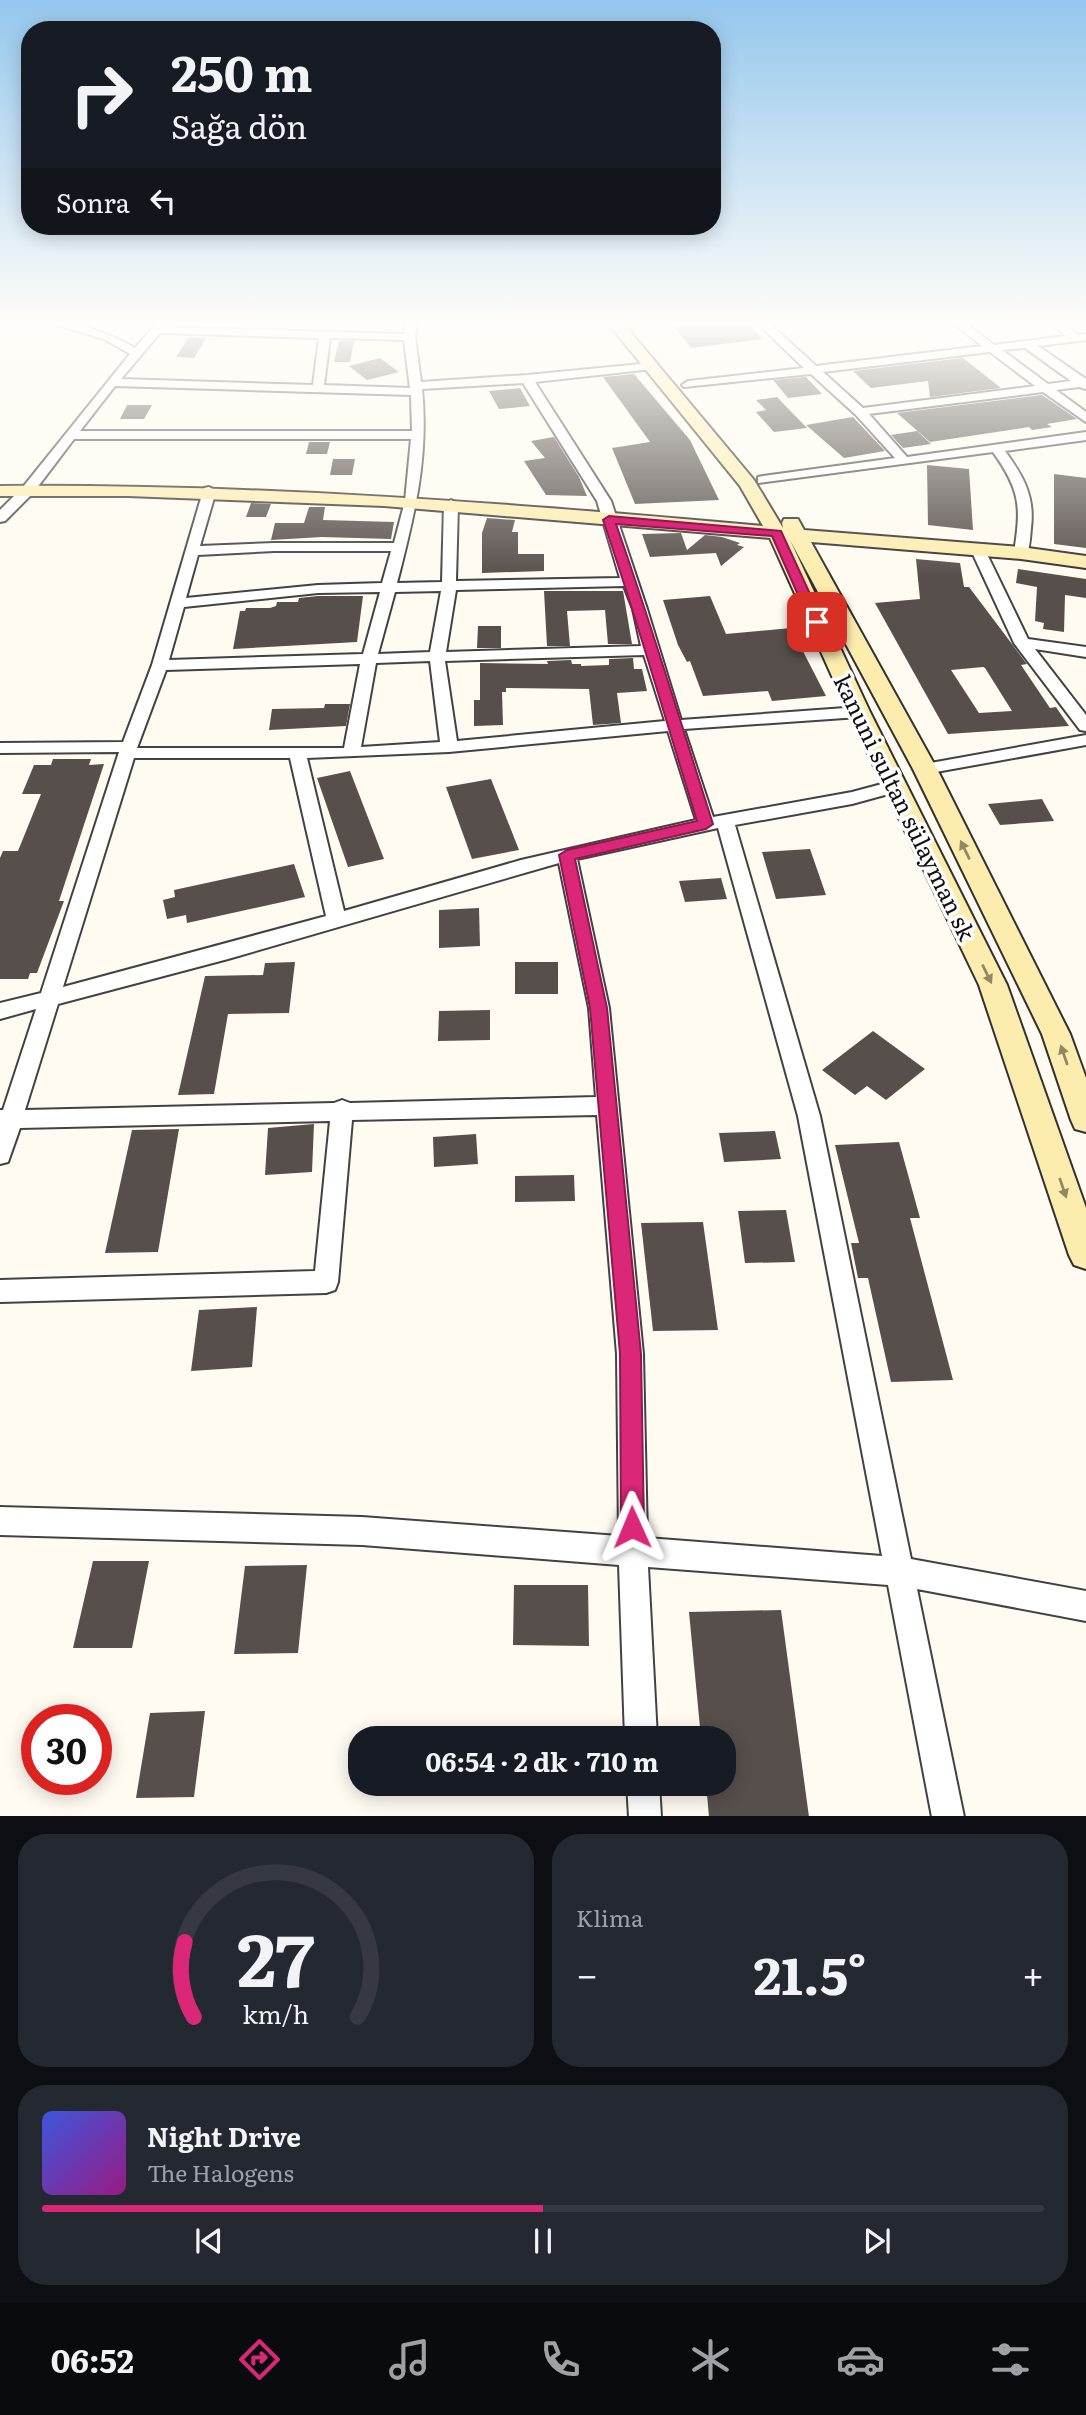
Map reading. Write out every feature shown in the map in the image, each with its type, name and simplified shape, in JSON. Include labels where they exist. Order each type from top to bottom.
[{"type":"main road","name":"kanuni sultan sülayman sk","points":[[686,408],[788,534],[859,712],[993,985],[1086,1255]]},
{"type":"main road","points":[[706,408],[764,480],[788,534],[925,769],[1056,1034],[1086,1120]]},
{"type":"main road","points":[[0,491],[209,491],[412,501],[609,520],[1021,553],[1086,562]]},
{"type":"street","points":[[0,519],[28,490],[92,408]]},
{"type":"street","points":[[351,753],[369,659],[412,501],[418,435],[416,408]]},
{"type":"street","points":[[545,408],[604,501],[674,724],[715,822],[809,1115],[948,1816]]},
{"type":"street","points":[[855,408],[905,462]]},
{"type":"street","points":[[860,412],[892,408]]},
{"type":"street","points":[[71,435],[418,435]]},
{"type":"street","points":[[764,480],[1086,436]]},
{"type":"street","points":[[998,450],[1020,480],[1028,504],[1021,553]]},
{"type":"street","points":[[0,1155],[6,1118],[49,999],[128,750],[160,665],[209,491]]},
{"type":"street","points":[[449,747],[437,657],[449,586],[451,504]]},
{"type":"street","points":[[192,551],[274,547],[400,547]]},
{"type":"street","points":[[978,550],[1022,643],[1086,726]]},
{"type":"street","points":[[177,603],[318,589],[629,582]]},
{"type":"street","points":[[1022,643],[1086,652]]},
{"type":"street","points":[[160,665],[650,650]]},
{"type":"street","points":[[0,748],[351,753],[449,747],[674,724],[859,712]]},
{"type":"street","points":[[925,769],[1086,740]]},
{"type":"street","points":[[297,754],[337,921]]},
{"type":"street","points":[[0,1011],[337,921],[521,866],[715,822],[852,798],[897,786]]},
{"type":"street","points":[[567,855],[599,1008],[630,1354],[633,1552],[640,1726]]},
{"type":"street","points":[[6,1118],[342,1109],[608,1106]]},
{"type":"street","points":[[0,1291],[326,1282],[342,1109]]},
{"type":"street","points":[[0,1521],[362,1531],[901,1572],[1086,1606]]},
{"type":"street","points":[[644,1796],[645,1816]]},
{"type":"building","points":[[126,408],[150,408],[144,419],[120,419]]},
{"type":"building","points":[[625,408],[663,408],[690,440],[719,500],[635,504],[612,448],[650,442]]},
{"type":"building","points":[[764,408],[787,408],[807,428],[774,432],[756,412],[766,410]]},
{"type":"building","points":[[939,408],[1061,408],[1077,419],[1047,424],[1052,427],[1032,430],[1029,427],[930,442],[897,413]]},
{"type":"building","points":[[853,417],[885,451],[844,458],[806,425]]},
{"type":"building","points":[[917,431],[931,444],[903,448],[891,435]]},
{"type":"building","points":[[554,437],[579,477],[587,496],[546,495],[524,461],[545,458],[531,441]]},
{"type":"building","points":[[309,442],[330,442],[327,454],[306,454]]},
{"type":"building","points":[[333,459],[355,459],[352,475],[330,475]]},
{"type":"building","points":[[927,465],[969,469],[973,530],[928,525]]},
{"type":"building","points":[[1054,474],[1086,478],[1086,548],[1054,544]]},
{"type":"building","points":[[251,503],[271,504],[266,517],[246,517]]},
{"type":"building","points":[[309,507],[325,507],[323,520],[394,522],[391,539],[322,537],[271,540],[275,523],[304,523]]},
{"type":"building","points":[[487,518],[515,520],[512,532],[518,532],[518,554],[544,554],[544,571],[482,573],[482,533]]},
{"type":"building","points":[[681,533],[687,550],[705,535],[722,537],[744,547],[721,566],[716,553],[650,557],[642,534]]},
{"type":"building","points":[[916,559],[960,563],[964,587],[969,587],[1027,664],[1021,665],[1050,708],[1056,707],[1069,726],[948,734],[875,603],[920,599]],"holes":[[[985,668],[1012,711],[979,713],[951,670]]]},
{"type":"building","points":[[1018,569],[1086,579],[1086,598],[1065,595],[1064,632],[1043,629],[1044,623],[1035,621],[1037,587],[1016,583]]},
{"type":"building","points":[[544,591],[623,591],[632,644],[608,644],[605,610],[567,611],[570,646],[547,646]]},
{"type":"building","points":[[363,596],[357,642],[233,649],[240,611],[245,611],[246,608],[270,608],[276,606],[277,602],[298,602],[299,598]]},
{"type":"building","points":[[710,596],[726,634],[791,628],[826,696],[772,701],[768,691],[703,696],[690,661],[687,662],[678,645],[663,600]]},
{"type":"building","points":[[478,626],[501,626],[501,648],[477,648]]},
{"type":"building","points":[[633,658],[634,669],[642,669],[647,691],[617,693],[621,723],[593,725],[589,689],[506,688],[506,692],[502,692],[503,725],[474,726],[474,700],[480,700],[480,663],[548,664],[547,661],[571,660],[572,664],[581,666],[609,665],[609,659]]},
{"type":"building","points":[[325,704],[350,704],[346,726],[269,730],[272,709],[324,708]]},
{"type":"building","points":[[53,759],[91,759],[89,765],[104,764],[59,901],[64,901],[37,973],[30,973],[28,979],[0,979],[0,858],[3,851],[18,851],[41,794],[22,794],[34,765],[51,765]]},
{"type":"building","points":[[350,771],[384,859],[348,867],[317,778]]},
{"type":"building","points":[[491,779],[519,850],[472,859],[446,787]]},
{"type":"building","points":[[1042,799],[1054,821],[1000,825],[988,804]]},
{"type":"building","points":[[810,849],[826,895],[776,899],[762,852]]},
{"type":"building","points":[[294,864],[305,897],[187,923],[186,915],[167,919],[163,900],[175,897],[174,890]]},
{"type":"building","points":[[721,878],[727,899],[685,902],[679,881]]},
{"type":"building","points":[[479,908],[480,946],[439,948],[439,910]]},
{"type":"building","points":[[295,962],[289,1013],[228,1014],[214,1094],[178,1095],[205,976],[263,975],[265,963]]},
{"type":"building","points":[[515,962],[558,962],[558,994],[515,994]]},
{"type":"building","points":[[490,1010],[490,1040],[438,1041],[439,1011]]},
{"type":"building","points":[[873,1031],[925,1069],[886,1100],[867,1086],[855,1095],[822,1070]]},
{"type":"building","points":[[314,1124],[312,1172],[265,1175],[268,1128]]},
{"type":"building","points":[[179,1129],[158,1252],[105,1253],[132,1130]]},
{"type":"building","points":[[775,1131],[781,1159],[724,1162],[719,1133]]},
{"type":"building","points":[[476,1134],[478,1164],[434,1167],[433,1137]]},
{"type":"building","points":[[899,1142],[920,1218],[910,1218],[953,1380],[891,1382],[868,1278],[858,1278],[851,1243],[859,1243],[835,1145]]},
{"type":"building","points":[[574,1175],[575,1201],[515,1202],[515,1176]]},
{"type":"building","points":[[786,1210],[795,1262],[745,1263],[738,1211]]},
{"type":"building","points":[[703,1222],[718,1330],[653,1331],[641,1223]]},
{"type":"building","points":[[257,1307],[252,1367],[191,1371],[199,1310]]},
{"type":"building","points":[[93,1561],[149,1561],[132,1648],[73,1648]]},
{"type":"building","points":[[307,1565],[298,1653],[234,1654],[245,1566]]},
{"type":"building","points":[[514,1585],[588,1585],[589,1646],[513,1645]]},
{"type":"building","points":[[781,1610],[809,1816],[709,1816],[707,1796],[736,1796],[736,1726],[700,1726],[689,1612]]},
{"type":"building","points":[[205,1711],[194,1797],[136,1798],[150,1713]]},
{"type":"route","points":[[632,1527],[630,1354],[599,1008],[567,855],[706,824],[650,650],[640,609],[609,520],[777,533],[817,622]]}]
